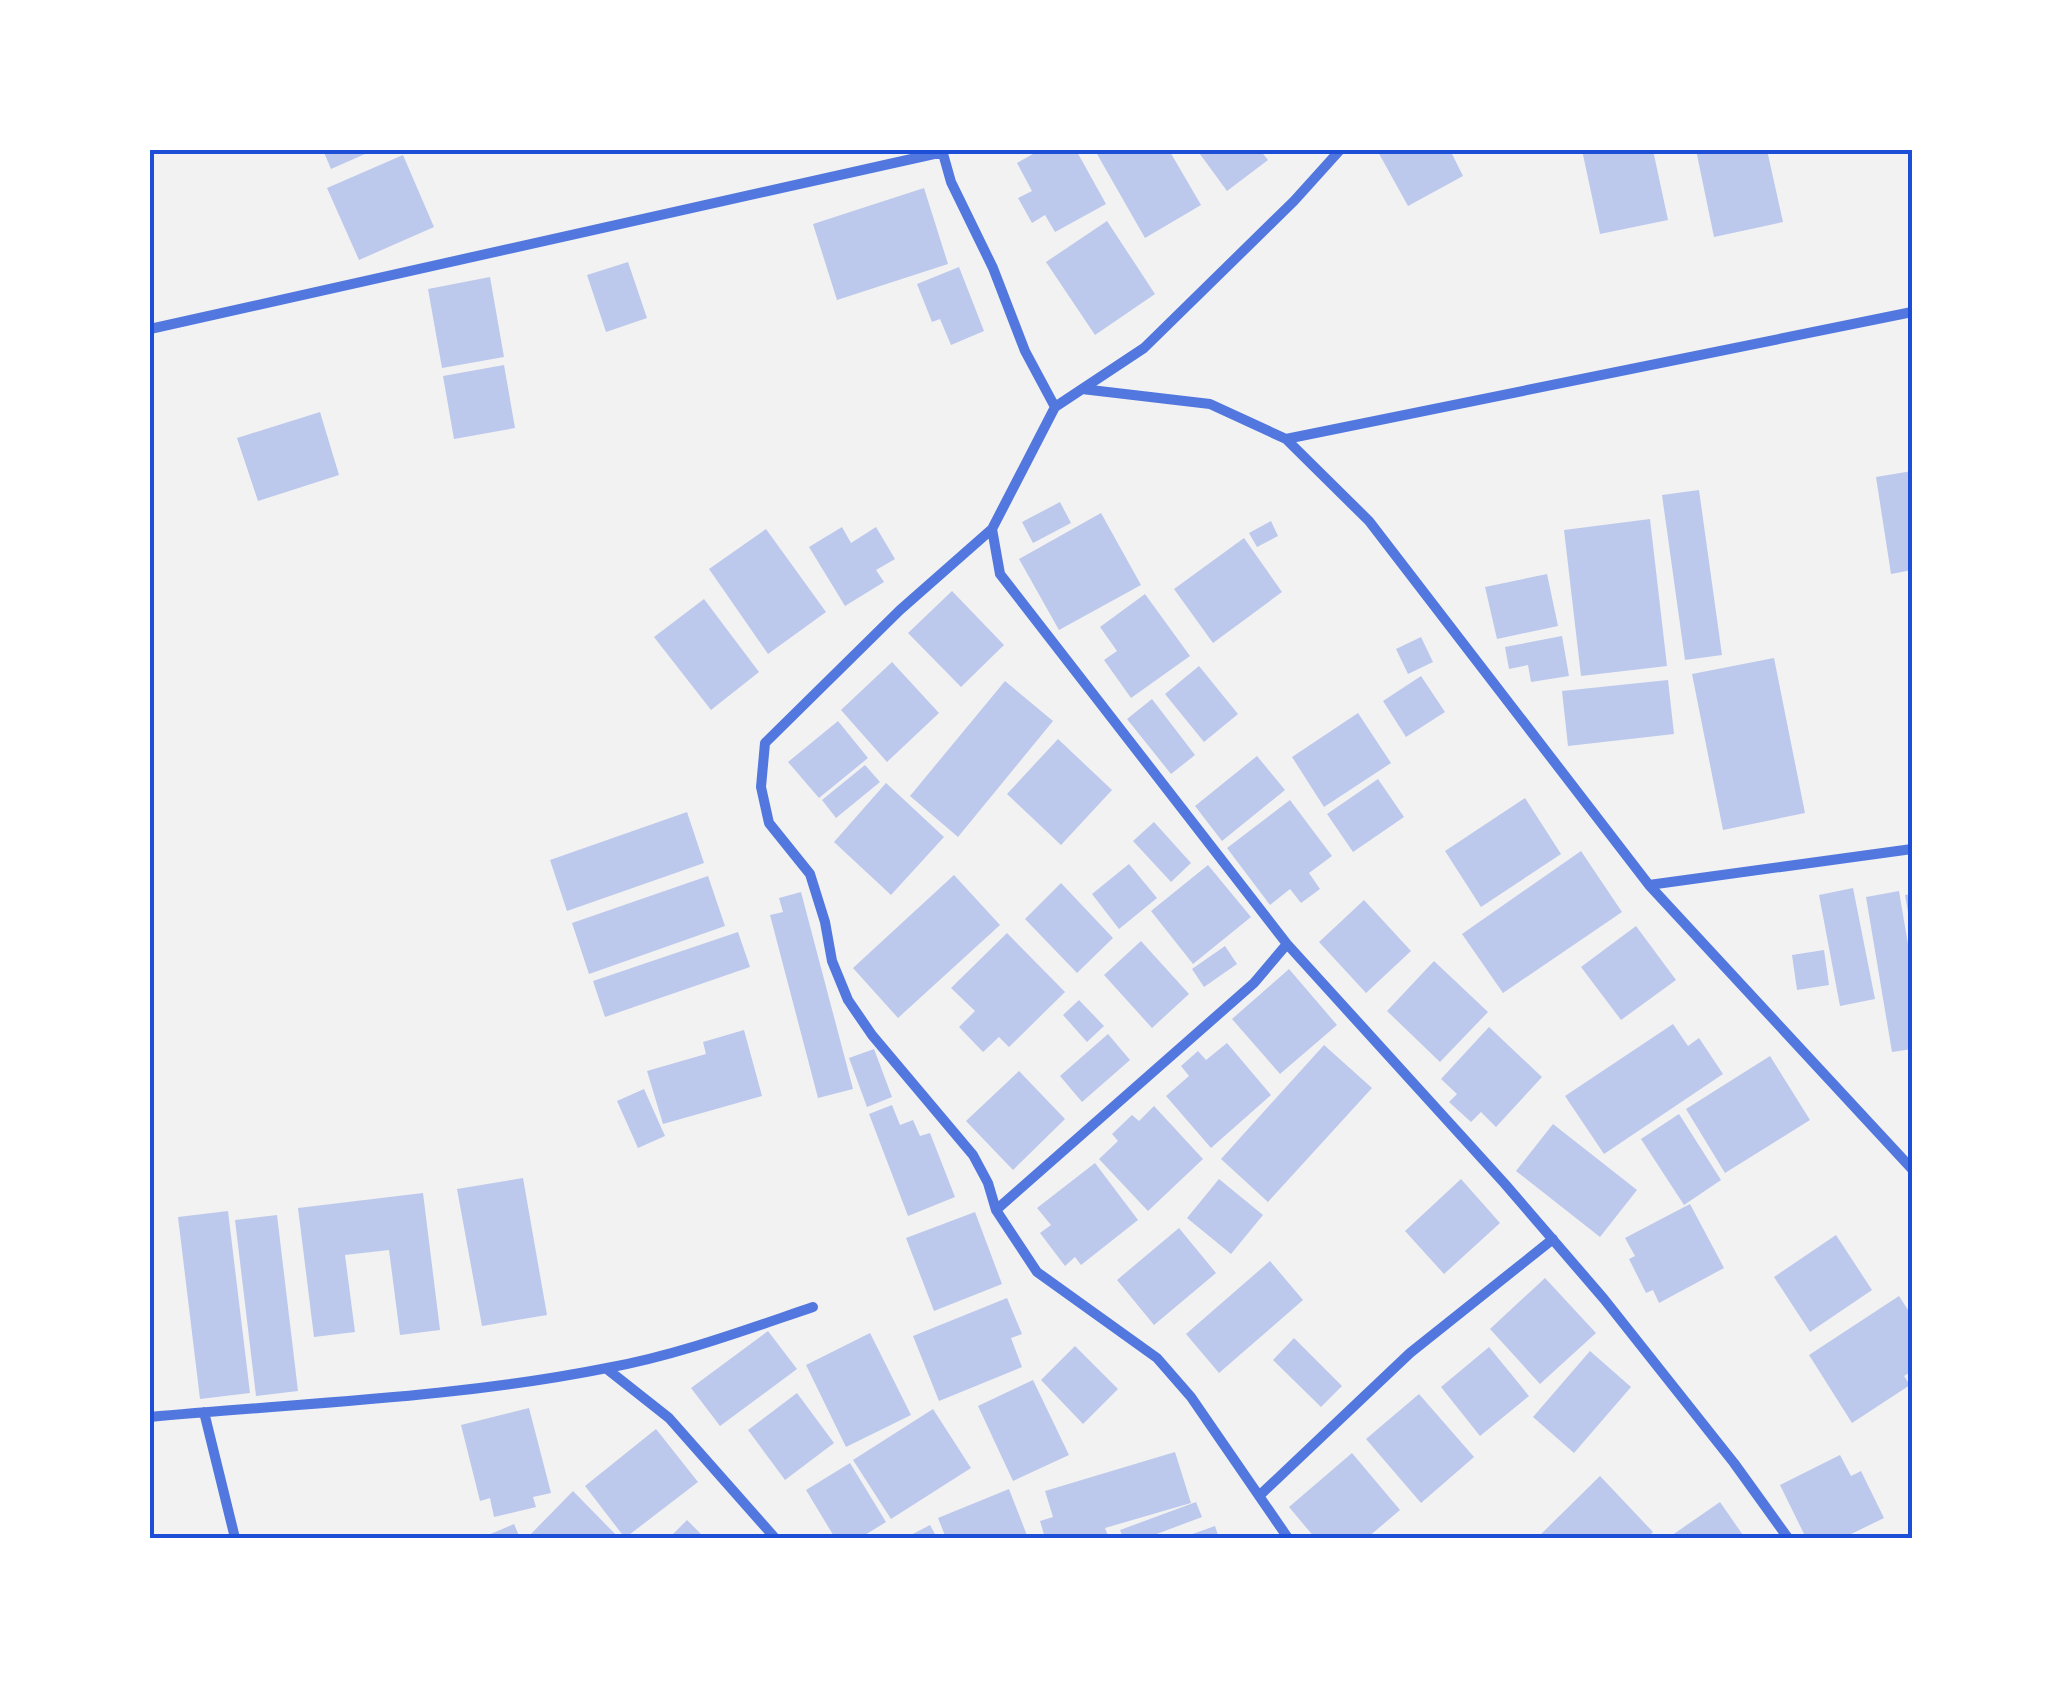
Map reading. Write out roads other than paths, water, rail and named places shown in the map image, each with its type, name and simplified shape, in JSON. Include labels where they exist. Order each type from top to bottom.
[{"type":"street","points":[[1288,1538],[1191,1398],[1158,1358],[1037,1272],[996,1210],[988,1184],[972,1156],[848,1000],[832,960],[810,874],[769,823],[762,787],[764,742],[900,610],[992,529],[1055,406],[1144,348],[1294,202],[1340,150]]},
{"type":"street","points":[[150,329],[943,151],[951,182],[993,268],[1025,350],[1055,406]]},
{"type":"street","points":[[1286,439],[1912,312]]},
{"type":"street","points":[[1081,389],[1210,404],[1286,439],[1369,521],[1649,885],[1912,1170]]},
{"type":"street","points":[[992,529],[1000,574],[1288,944],[1552,1239],[1734,1463],[1788,1538]]},
{"type":"street","points":[[1649,885],[1912,849]]},
{"type":"street","points":[[996,1210],[1254,983],[1288,944]]},
{"type":"street","points":[[1259,1496],[1410,1353],[1552,1239]]},
{"type":"street","points":[[150,1417],[336,1404],[607,1368],[699,1346],[813,1307]]},
{"type":"street","points":[[607,1368],[669,1418],[775,1538]]},
{"type":"street","points":[[204,1412],[235,1538]]}]
